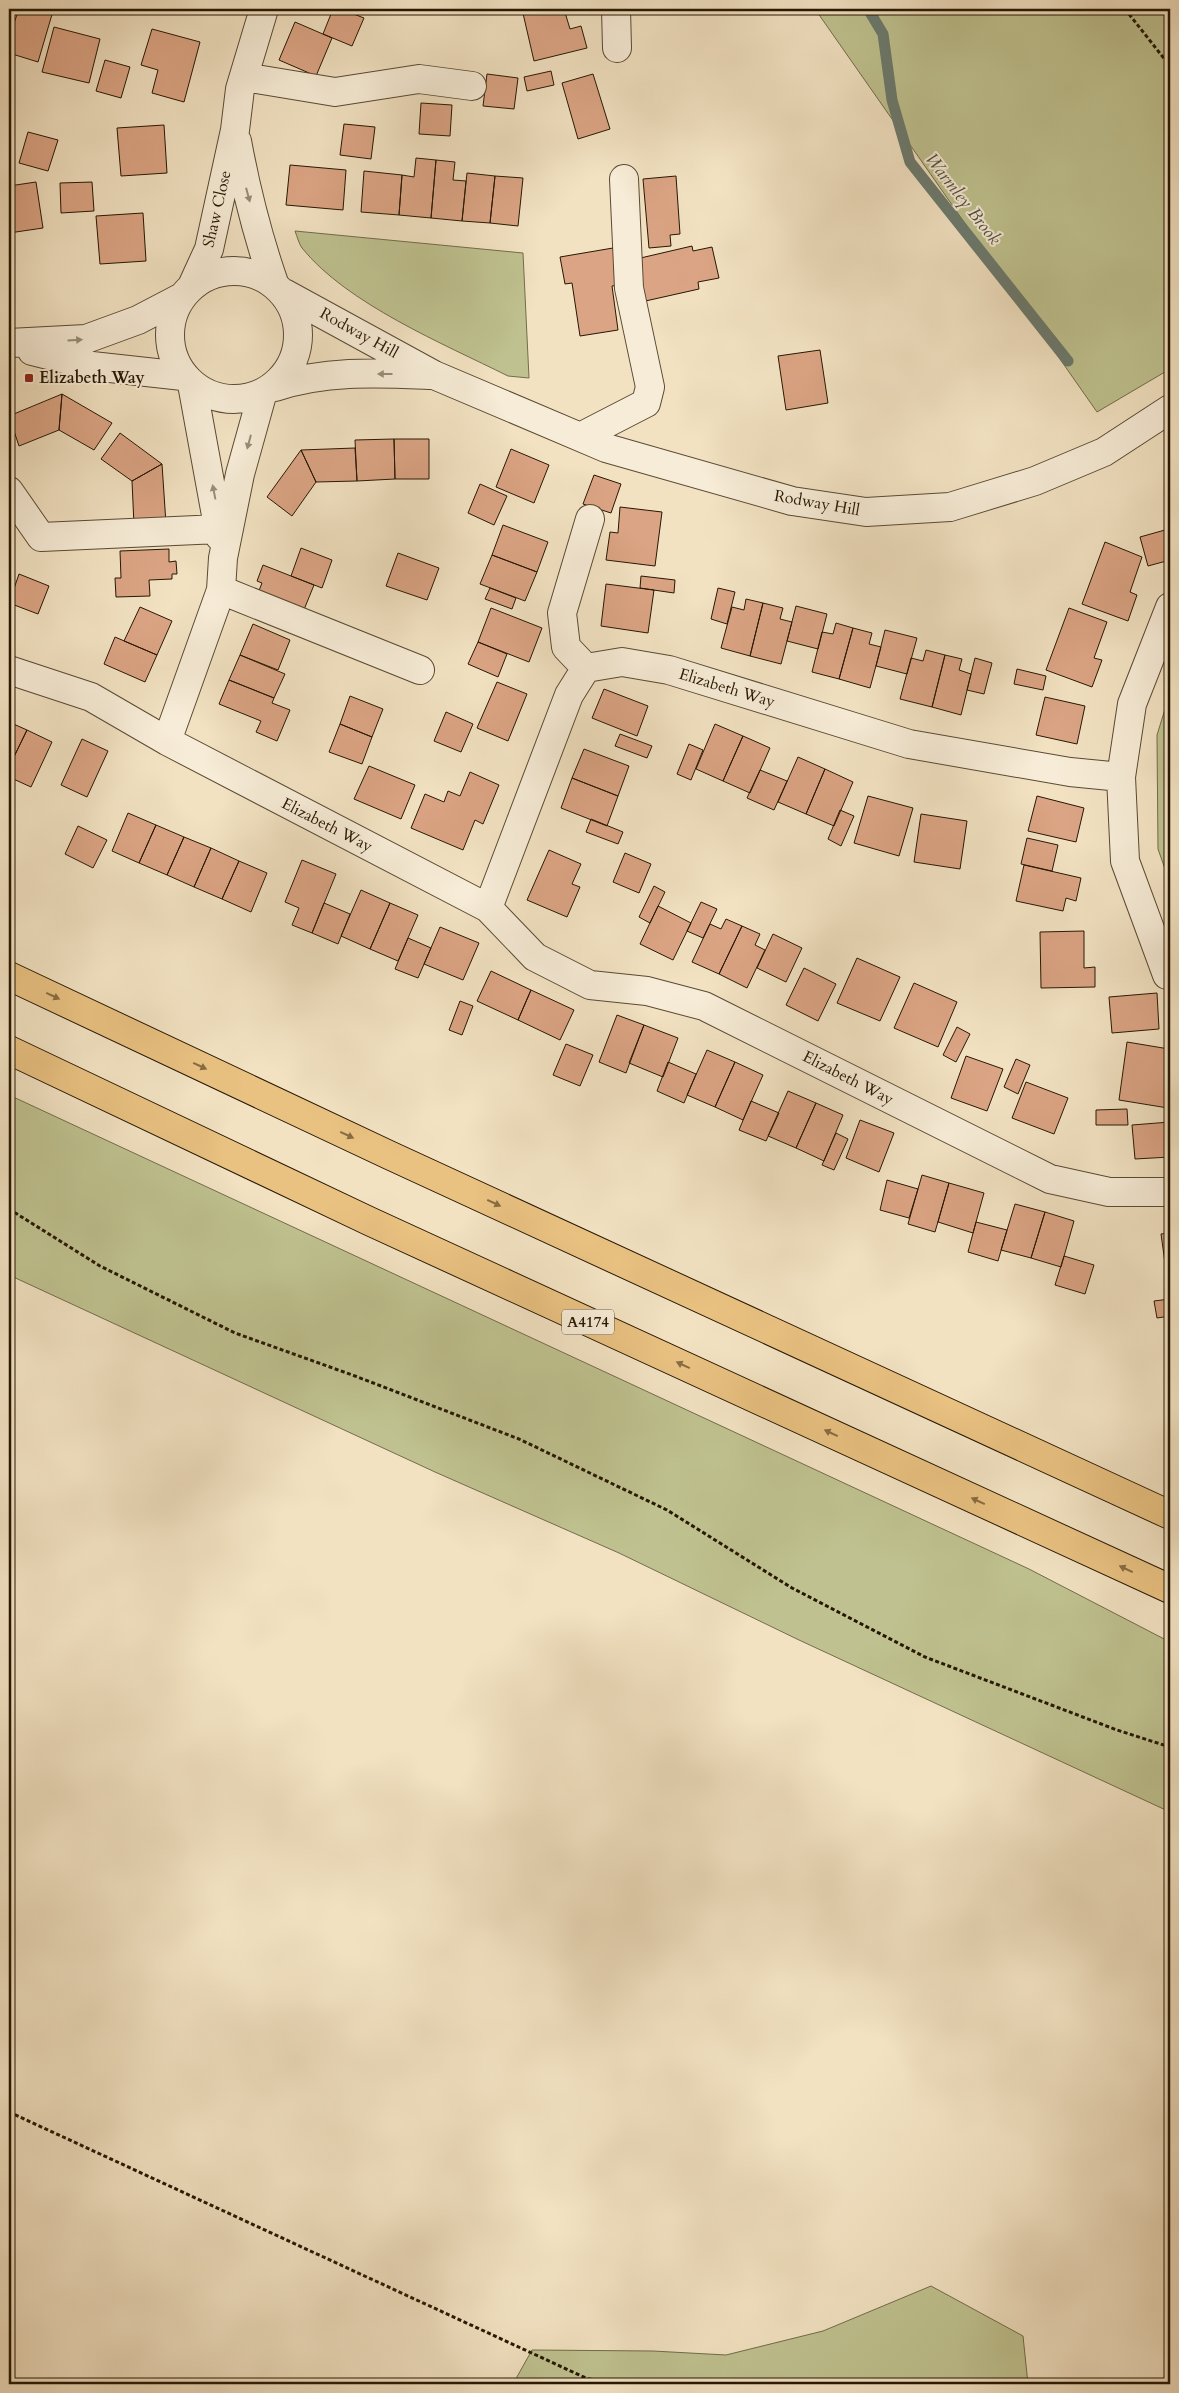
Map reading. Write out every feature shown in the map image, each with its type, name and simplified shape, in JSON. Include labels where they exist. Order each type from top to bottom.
[{"type":"highway","points":[[9,976],[389,1155],[1170,1514]]},
{"type":"highway","name":"A4174","points":[[9,1050],[369,1222],[1170,1589]]},
{"type":"street","points":[[616,9],[617,48]]},
{"type":"street","name":"Shaw Close","points":[[187,292],[209,249],[235,130],[258,10]]},
{"type":"street","points":[[244,77],[334,92],[419,79],[472,86]]},
{"type":"street","name":"Shaw Close","points":[[235,130],[245,185],[262,248],[279,288]]},
{"type":"street","points":[[580,437],[646,403],[650,387],[629,288],[624,179]]},
{"type":"street","points":[[9,344],[86,339],[138,320],[218,272],[241,270],[254,273],[279,288],[296,314],[299,347],[290,370],[268,391],[240,474],[223,558],[221,590],[167,741]]},
{"type":"street","name":"Rodway Hill","points":[[279,288],[434,375],[606,448],[792,501],[866,512],[950,507],[1035,481],[1104,452],[1170,409]]},
{"type":"street","points":[[187,292],[174,311],[169,337],[174,359],[187,380],[219,529],[223,558]]},
{"type":"street","points":[[9,344],[92,366],[187,380],[210,396],[232,401],[268,391]]},
{"type":"street","name":"Rodway Hill","points":[[268,391],[302,378],[342,374],[434,375]]},
{"type":"street","points":[[9,491],[41,537],[219,529]]},
{"type":"street","points":[[488,908],[569,695],[586,668],[566,647],[562,613],[590,519]]},
{"type":"street","points":[[221,590],[420,670]]},
{"type":"street","points":[[1167,975],[1125,861],[1121,777],[1132,704],[1170,606]]},
{"type":"street","name":"Elizabeth Way","points":[[586,668],[622,662],[669,670],[909,744],[1060,770],[1121,777]]},
{"type":"street","name":"Elizabeth Way","points":[[9,670],[91,698],[167,741],[488,908],[535,957],[590,985],[647,991],[704,1006],[1050,1179],[1108,1192],[1170,1192]]},
{"type":"path","points":[[1125,9],[1170,66]]},
{"type":"path","points":[[9,1209],[100,1266],[234,1333],[355,1376],[519,1439],[667,1510],[792,1588],[926,1657],[1117,1730],[1170,1748]]},
{"type":"path","points":[[9,2112],[588,2379],[656,2384]]},
{"type":"green space","points":[[815,9],[1170,9],[1170,369],[1097,412]]},
{"type":"green space","points":[[295,231],[523,253],[529,378],[508,376],[370,305],[321,268],[302,248]]},
{"type":"green space","points":[[1170,693],[1170,883],[1158,849],[1157,735]]},
{"type":"green space","points":[[9,1095],[1029,1569],[1170,1642],[1170,1812],[799,1640],[619,1553],[435,1472],[9,1275]]},
{"type":"green space","points":[[931,2286],[1023,2336],[1028,2384],[513,2384],[532,2350],[653,2351],[726,2355],[823,2331]]},
{"type":"building","points":[[19,9],[53,11],[38,62],[9,53],[9,25],[13,26]]},
{"type":"building","points":[[333,9],[341,9],[364,18],[352,46],[323,34]]},
{"type":"building","points":[[522,9],[564,9],[570,29],[581,26],[587,48],[534,61]]},
{"type":"building","points":[[295,22],[332,38],[316,76],[279,60]]},
{"type":"building","points":[[54,27],[100,39],[89,83],[42,72]]},
{"type":"building","points":[[152,29],[200,42],[184,102],[152,93],[158,70],[141,65]]},
{"type":"building","points":[[105,60],[130,67],[121,98],[96,91]]},
{"type":"building","points":[[551,71],[554,85],[527,91],[524,77]]},
{"type":"building","points":[[487,74],[518,78],[514,109],[483,106]]},
{"type":"building","points":[[593,74],[610,129],[578,139],[562,83]]},
{"type":"building","points":[[421,103],[452,105],[450,136],[419,134]]},
{"type":"building","points":[[344,124],[375,127],[371,159],[340,155]]},
{"type":"building","points":[[164,125],[167,173],[121,176],[117,128]]},
{"type":"building","points":[[28,132],[58,140],[48,171],[19,163]]},
{"type":"building","points":[[416,158],[436,160],[431,218],[399,215],[402,175],[414,177]]},
{"type":"building","points":[[436,160],[455,162],[453,180],[466,181],[462,221],[431,218]]},
{"type":"building","points":[[290,165],[346,170],[343,210],[286,205]]},
{"type":"building","points":[[364,171],[402,175],[399,215],[361,212]]},
{"type":"building","points":[[467,173],[495,176],[490,223],[462,221]]},
{"type":"building","points":[[495,176],[523,178],[518,226],[490,223]]},
{"type":"building","points":[[676,176],[680,234],[670,235],[671,246],[649,248],[643,179]]},
{"type":"building","points":[[36,182],[43,228],[9,233],[9,186]]},
{"type":"building","points":[[92,182],[94,211],[61,213],[60,183]]},
{"type":"building","points":[[143,213],[146,261],[100,264],[96,216]]},
{"type":"building","points":[[692,246],[693,251],[712,247],[719,278],[698,282],[699,289],[641,302],[632,260]]},
{"type":"building","points":[[613,248],[619,285],[612,286],[618,330],[580,336],[572,283],[565,284],[560,257]]},
{"type":"building","points":[[820,350],[828,403],[786,410],[778,356]]},
{"type":"building","points":[[62,394],[112,423],[94,450],[59,430]]},
{"type":"building","points":[[62,394],[59,430],[19,446],[9,416]]},
{"type":"building","points":[[120,433],[162,464],[132,481],[101,459]]},
{"type":"building","points":[[394,439],[395,479],[357,481],[355,440]]},
{"type":"building","points":[[394,439],[429,439],[429,479],[395,479]]},
{"type":"building","points":[[355,448],[357,481],[316,482],[301,450]]},
{"type":"building","points":[[511,449],[549,465],[534,503],[496,487]]},
{"type":"building","points":[[301,450],[316,482],[292,516],[267,497]]},
{"type":"building","points":[[162,464],[166,524],[134,525],[132,481]]},
{"type":"building","points":[[594,475],[621,484],[611,513],[583,504]]},
{"type":"building","points":[[480,484],[507,496],[494,525],[468,513]]},
{"type":"building","points":[[620,507],[662,512],[655,566],[606,560],[610,532],[618,533]]},
{"type":"building","points":[[503,525],[548,542],[537,572],[492,555]]},
{"type":"building","points":[[1165,530],[1170,546],[1170,560],[1148,566],[1140,537]]},
{"type":"building","points":[[1105,542],[1142,557],[1130,592],[1137,595],[1128,621],[1082,604]]},
{"type":"building","points":[[301,548],[332,560],[322,588],[291,576]]},
{"type":"building","points":[[169,549],[169,562],[176,561],[177,574],[172,574],[172,579],[149,580],[150,596],[116,597],[115,578],[121,578],[120,551]]},
{"type":"building","points":[[398,553],[439,568],[427,600],[386,586]]},
{"type":"building","points":[[492,555],[537,572],[525,601],[480,584]]},
{"type":"building","points":[[263,565],[314,585],[301,617],[256,598],[262,583],[257,581]]},
{"type":"building","points":[[19,574],[49,586],[38,614],[9,603]]},
{"type":"building","points":[[641,576],[675,580],[674,593],[640,588]]},
{"type":"building","points":[[606,584],[654,590],[648,633],[601,626]]},
{"type":"building","points":[[490,588],[516,598],[512,609],[485,599]]},
{"type":"building","points":[[718,588],[735,592],[727,624],[711,619]]},
{"type":"building","points":[[746,599],[763,603],[750,656],[721,648],[732,607],[744,610]]},
{"type":"building","points":[[763,603],[783,608],[780,619],[792,622],[781,664],[750,656]]},
{"type":"building","points":[[796,606],[827,614],[818,649],[787,641]]},
{"type":"building","points":[[140,607],[172,621],[157,655],[124,641]]},
{"type":"building","points":[[491,608],[542,628],[529,662],[478,642]]},
{"type":"building","points":[[1069,608],[1107,622],[1094,658],[1102,660],[1092,687],[1046,670]]},
{"type":"building","points":[[836,623],[853,628],[839,679],[812,672],[822,632],[833,634]]},
{"type":"building","points":[[253,624],[290,640],[278,670],[240,655]]},
{"type":"building","points":[[853,628],[872,633],[869,644],[881,647],[870,688],[839,679]]},
{"type":"building","points":[[885,630],[917,638],[907,674],[876,666]]},
{"type":"building","points":[[115,637],[157,655],[145,682],[104,664]]},
{"type":"building","points":[[478,642],[507,654],[498,677],[468,664]]},
{"type":"building","points":[[926,650],[945,655],[932,707],[900,699],[911,658],[923,661]]},
{"type":"building","points":[[240,655],[285,674],[274,698],[229,680]]},
{"type":"building","points":[[945,655],[962,659],[959,670],[971,674],[961,715],[932,707]]},
{"type":"building","points":[[975,658],[992,663],[984,694],[967,690]]},
{"type":"building","points":[[1017,669],[1046,676],[1043,690],[1014,684]]},
{"type":"building","points":[[229,680],[274,698],[272,703],[290,710],[277,741],[256,732],[261,721],[219,704]]},
{"type":"building","points":[[497,682],[527,694],[508,741],[477,728]]},
{"type":"building","points":[[604,689],[648,706],[637,736],[592,718]]},
{"type":"building","points":[[350,696],[383,709],[372,737],[340,724]]},
{"type":"building","points":[[1045,697],[1085,706],[1077,744],[1036,735]]},
{"type":"building","points":[[446,712],[473,724],[461,752],[434,741]]},
{"type":"building","points":[[9,722],[27,730],[9,767]]},
{"type":"building","points":[[340,724],[372,737],[362,764],[329,752]]},
{"type":"building","points":[[715,724],[743,736],[723,781],[696,769]]},
{"type":"building","points":[[27,730],[52,742],[31,787],[9,777],[9,767]]},
{"type":"building","points":[[620,734],[652,746],[647,758],[615,746]]},
{"type":"building","points":[[743,736],[770,748],[750,793],[723,781]]},
{"type":"building","points":[[82,739],[108,751],[87,797],[61,785]]},
{"type":"building","points":[[689,744],[703,750],[691,780],[677,774]]},
{"type":"building","points":[[584,749],[629,766],[618,796],[572,778]]},
{"type":"building","points":[[798,757],[825,769],[806,814],[778,802]]},
{"type":"building","points":[[369,766],[415,785],[401,819],[354,799]]},
{"type":"building","points":[[825,769],[853,782],[834,826],[806,814]]},
{"type":"building","points":[[760,770],[787,781],[774,810],[747,798]]},
{"type":"building","points":[[470,772],[499,785],[483,824],[475,820],[463,850],[411,828],[425,794],[444,802],[448,791],[460,796]]},
{"type":"building","points":[[572,778],[618,796],[607,826],[561,808]]},
{"type":"building","points":[[868,796],[913,808],[899,856],[854,843]]},
{"type":"building","points":[[1037,796],[1084,808],[1076,842],[1028,831]]},
{"type":"building","points":[[840,810],[854,816],[841,846],[828,839]]},
{"type":"building","points":[[128,813],[156,825],[139,863],[112,851]]},
{"type":"building","points":[[921,814],[967,821],[960,869],[914,862]]},
{"type":"building","points":[[591,819],[623,832],[618,844],[586,832]]},
{"type":"building","points":[[156,825],[184,837],[167,875],[139,863]]},
{"type":"building","points":[[78,826],[107,840],[93,868],[65,854]]},
{"type":"building","points":[[184,837],[211,848],[194,887],[167,875]]},
{"type":"building","points":[[1027,838],[1058,845],[1052,871],[1021,864]]},
{"type":"building","points":[[211,848],[239,861],[222,899],[194,887]]},
{"type":"building","points":[[549,850],[581,864],[572,884],[580,887],[567,917],[527,900]]},
{"type":"building","points":[[625,853],[651,864],[639,893],[613,882]]},
{"type":"building","points":[[302,860],[336,874],[312,933],[292,925],[299,908],[285,902]]},
{"type":"building","points":[[239,861],[267,873],[251,912],[222,899]]},
{"type":"building","points":[[1024,865],[1081,878],[1076,901],[1066,898],[1063,911],[1016,901]]},
{"type":"building","points":[[654,886],[665,892],[650,923],[639,917]]},
{"type":"building","points":[[361,890],[390,903],[370,949],[341,936]]},
{"type":"building","points":[[701,902],[717,909],[703,938],[687,931]]},
{"type":"building","points":[[324,903],[350,914],[338,944],[312,933]]},
{"type":"building","points":[[390,903],[418,915],[398,961],[370,949]]},
{"type":"building","points":[[658,906],[691,923],[673,960],[640,944]]},
{"type":"building","points":[[726,919],[742,926],[719,974],[692,962],[710,924],[721,929]]},
{"type":"building","points":[[742,926],[760,934],[755,945],[765,950],[747,988],[719,974]]},
{"type":"building","points":[[440,927],[479,943],[463,980],[424,964]]},
{"type":"building","points":[[1084,931],[1084,968],[1095,967],[1095,987],[1041,988],[1040,932]]},
{"type":"building","points":[[773,934],[802,948],[786,982],[757,968]]},
{"type":"building","points":[[408,938],[431,948],[418,978],[395,969]]},
{"type":"building","points":[[857,958],[900,977],[880,1021],[837,1003]]},
{"type":"building","points":[[804,968],[836,984],[818,1021],[786,1005]]},
{"type":"building","points":[[491,971],[531,990],[518,1020],[477,1001]]},
{"type":"building","points":[[914,983],[957,1002],[938,1047],[894,1028]]},
{"type":"building","points":[[531,990],[574,1010],[560,1040],[518,1020]]},
{"type":"building","points":[[1157,993],[1159,1029],[1112,1033],[1109,997]]},
{"type":"building","points":[[460,1001],[473,1006],[462,1035],[449,1030]]},
{"type":"building","points":[[617,1015],[644,1025],[626,1073],[599,1062]]},
{"type":"building","points":[[644,1025],[678,1038],[663,1077],[629,1063]]},
{"type":"building","points":[[957,1027],[970,1034],[956,1062],[943,1055]]},
{"type":"building","points":[[1127,1042],[1169,1049],[1165,1076],[1170,1077],[1168,1108],[1119,1100]]},
{"type":"building","points":[[566,1044],[593,1055],[580,1086],[553,1075]]},
{"type":"building","points":[[707,1050],[735,1062],[715,1107],[687,1095]]},
{"type":"building","points":[[966,1056],[1003,1069],[987,1111],[951,1098]]},
{"type":"building","points":[[1016,1059],[1030,1065],[1018,1094],[1004,1087]]},
{"type":"building","points":[[668,1062],[696,1074],[684,1103],[657,1091]]},
{"type":"building","points":[[735,1062],[763,1075],[743,1120],[715,1107]]},
{"type":"building","points":[[1026,1082],[1068,1098],[1054,1134],[1012,1118]]},
{"type":"building","points":[[788,1091],[816,1103],[796,1148],[768,1136]]},
{"type":"building","points":[[751,1101],[779,1113],[766,1141],[739,1130]]},
{"type":"building","points":[[816,1103],[843,1115],[824,1161],[796,1148]]},
{"type":"building","points":[[1127,1109],[1128,1125],[1096,1125],[1096,1110]]},
{"type":"building","points":[[860,1120],[894,1133],[879,1172],[846,1158]]},
{"type":"building","points":[[1170,1122],[1170,1157],[1135,1159],[1132,1125]]},
{"type":"building","points":[[836,1133],[848,1139],[834,1170],[822,1165]]},
{"type":"building","points":[[922,1175],[949,1183],[935,1232],[908,1224]]},
{"type":"building","points":[[887,1180],[918,1189],[909,1218],[880,1210]]},
{"type":"building","points":[[949,1183],[984,1193],[973,1233],[938,1222]]},
{"type":"building","points":[[1015,1204],[1045,1212],[1031,1258],[1001,1250]]},
{"type":"building","points":[[1045,1212],[1074,1221],[1061,1267],[1031,1258]]},
{"type":"building","points":[[976,1222],[1007,1230],[998,1261],[968,1252]]},
{"type":"building","points":[[1170,1233],[1170,1262],[1165,1263],[1161,1234]]},
{"type":"building","points":[[1064,1256],[1094,1265],[1085,1294],[1055,1285]]},
{"type":"building","points":[[1170,1299],[1170,1316],[1157,1318],[1154,1301]]},
{"type":"waterway","name":"Warmley Brook","points":[[868,9],[883,34],[892,100],[910,162],[1068,361]]},
{"type":"place","name":"Elizabeth Way","points":[[29,378]]}]
